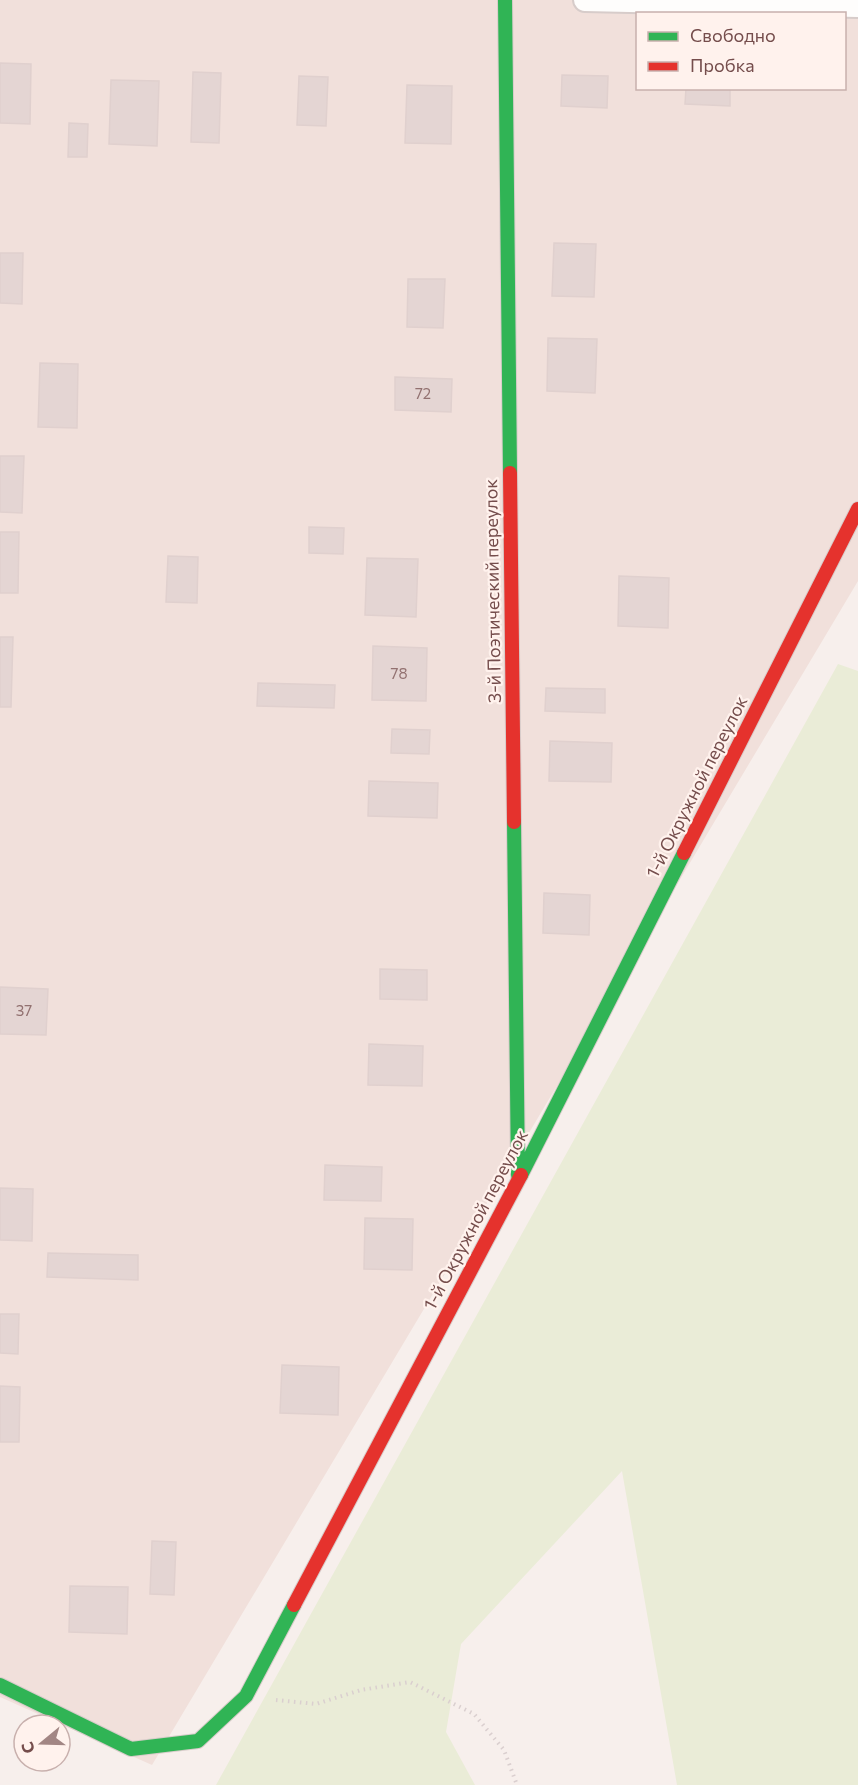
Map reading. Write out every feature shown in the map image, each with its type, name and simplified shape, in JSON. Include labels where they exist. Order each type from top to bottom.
[{"type":"street","name":"3-й Поэтический переулок","points":[[505,0],[518,1181]]},
{"type":"street","points":[[585,0],[858,6]]},
{"type":"street","name":"1-й Окружной переулок","points":[[0,1685],[131,1749],[198,1741],[246,1696],[518,1181],[858,509]]},
{"type":"path","points":[[246,1696],[316,1704],[361,1690],[410,1682],[474,1714],[504,1750],[517,1785]]},
{"type":"shaded area","points":[[0,0],[858,0],[858,581],[152,1765],[72,1729],[72,1713],[36,1713],[0,1697]]},
{"type":"green space","points":[[838,664],[858,671],[858,1785],[677,1785],[622,1471],[461,1644],[446,1732],[475,1785],[216,1785]]},
{"type":"building","points":[[0,63],[31,64],[30,124],[0,123]]},
{"type":"building","points":[[193,72],[221,73],[219,143],[191,142]]},
{"type":"building","points":[[562,75],[608,76],[607,108],[561,106]]},
{"type":"building","points":[[299,76],[328,77],[326,126],[297,125]]},
{"type":"building","points":[[111,80],[159,81],[157,146],[109,144]]},
{"type":"building","points":[[407,85],[452,86],[451,144],[405,143]]},
{"type":"building","points":[[686,90],[730,90],[730,106],[685,104]]},
{"type":"building","points":[[69,123],[88,124],[87,157],[68,157]]},
{"type":"building","points":[[554,243],[596,244],[594,297],[552,296]]},
{"type":"building","points":[[0,253],[23,253],[22,304],[0,303]]},
{"type":"building","points":[[408,279],[445,279],[443,328],[407,327]]},
{"type":"building","points":[[548,338],[597,339],[595,393],[547,391]]},
{"type":"building","points":[[40,363],[78,364],[77,428],[38,427]]},
{"type":"building","points":[[395,377],[452,379],[451,412],[395,410]]},
{"type":"building","points":[[0,456],[24,456],[22,513],[0,512]]},
{"type":"building","points":[[309,527],[344,528],[343,554],[309,553]]},
{"type":"building","points":[[0,532],[19,532],[18,593],[0,593]]},
{"type":"building","points":[[168,556],[198,557],[197,603],[166,602]]},
{"type":"building","points":[[367,558],[418,559],[416,617],[365,615]]},
{"type":"building","points":[[619,576],[669,578],[668,628],[618,626]]},
{"type":"building","points":[[0,637],[13,637],[11,707],[0,707]]},
{"type":"building","points":[[373,646],[427,648],[426,701],[372,700]]},
{"type":"building","points":[[258,683],[335,685],[334,708],[257,706]]},
{"type":"building","points":[[546,688],[605,689],[605,713],[545,711]]},
{"type":"building","points":[[392,729],[430,730],[429,754],[391,753]]},
{"type":"building","points":[[550,741],[612,743],[611,782],[549,781]]},
{"type":"building","points":[[369,781],[438,783],[437,818],[368,816]]},
{"type":"building","points":[[544,893],[590,895],[589,935],[543,933]]},
{"type":"building","points":[[380,969],[427,970],[427,1000],[380,999]]},
{"type":"building","points":[[0,987],[48,989],[46,1035],[0,1034]]},
{"type":"building","points":[[369,1044],[423,1046],[422,1086],[368,1085]]},
{"type":"building","points":[[325,1165],[382,1167],[381,1201],[324,1200]]},
{"type":"building","points":[[0,1188],[33,1189],[32,1241],[0,1240]]},
{"type":"building","points":[[365,1218],[413,1219],[412,1270],[364,1269]]},
{"type":"building","points":[[48,1253],[138,1255],[138,1280],[47,1277]]},
{"type":"building","points":[[0,1314],[19,1314],[18,1354],[0,1353]]},
{"type":"building","points":[[282,1365],[339,1367],[338,1415],[280,1413]]},
{"type":"building","points":[[0,1386],[20,1387],[19,1442],[0,1442]]},
{"type":"building","points":[[152,1541],[176,1542],[174,1595],[150,1594]]},
{"type":"building","points":[[70,1586],[128,1587],[127,1634],[69,1632]]},
{"type":"traffic: fast","points":[[505,0],[510,473]]},
{"type":"traffic: fast","points":[[514,822],[518,1175]]},
{"type":"traffic: fast","points":[[521,1175],[684,853]]},
{"type":"traffic: fast","points":[[0,1685],[131,1749],[198,1741],[246,1696],[294,1605]]},
{"type":"traffic: jam","points":[[510,473],[514,822]]},
{"type":"traffic: jam","points":[[684,853],[858,509]]},
{"type":"traffic: jam","points":[[294,1605],[521,1175]]}]
